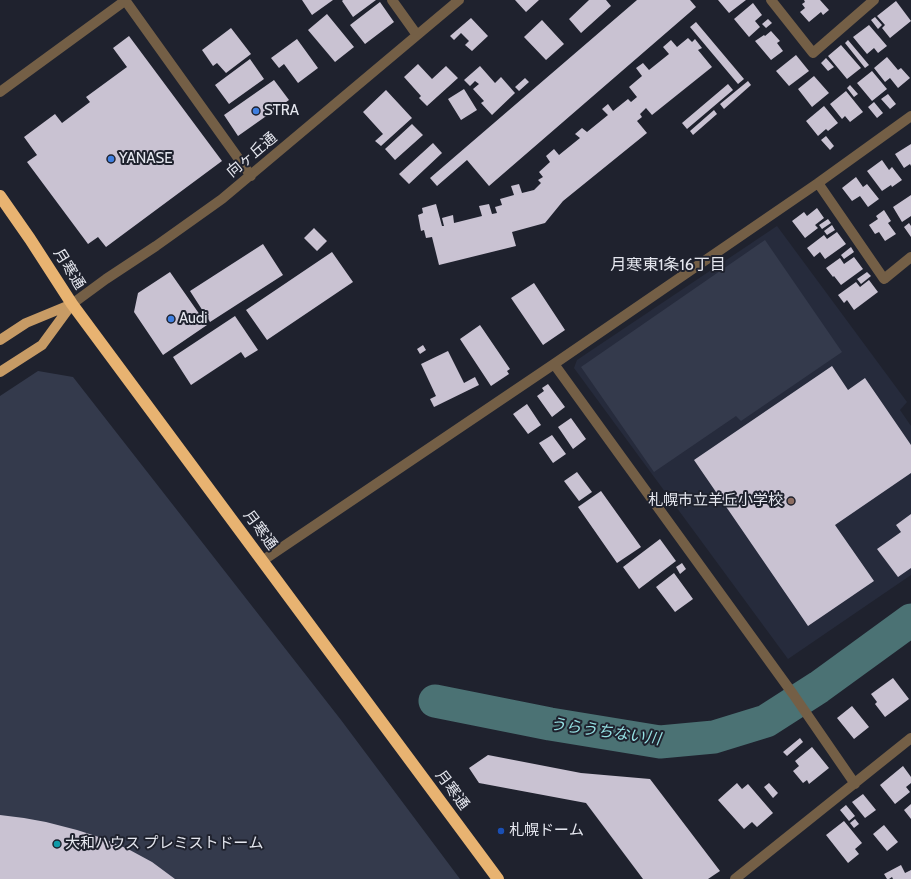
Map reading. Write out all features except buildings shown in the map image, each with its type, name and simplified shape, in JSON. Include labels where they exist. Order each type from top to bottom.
[{"type":"highway","name":"月寒通","points":[[0,196],[72,304],[498,879]]},
{"type":"main road","points":[[0,340],[26,323],[72,304]]},
{"type":"main road","points":[[0,372],[42,345],[72,304]]},
{"type":"street","points":[[0,92],[126,0],[250,176]]},
{"type":"street","points":[[392,0],[417,36]]},
{"type":"street","name":"向ヶ丘通","points":[[72,304],[216,203],[459,0]]},
{"type":"street","points":[[770,0],[813,53],[874,0]]},
{"type":"street","points":[[262,560],[554,364],[818,183],[911,116]]},
{"type":"street","points":[[818,183],[884,279],[911,257]]},
{"type":"street","points":[[554,364],[793,694],[855,784]]},
{"type":"street","points":[[735,879],[911,738]]},
{"type":"shaded area","name":"札幌市立羊丘小学校","points":[[777,226],[907,402],[900,410],[911,426],[911,575],[788,659],[574,368],[577,360]]},
{"type":"shaded area","points":[[765,240],[842,352],[741,421],[736,416],[654,472],[581,367]]},
{"type":"shaded area","points":[[38,371],[73,377],[341,720],[460,879],[0,879],[0,396]]},
{"type":"waterway","name":"うらうちない川","points":[[435,701],[550,724],[660,742],[714,737],[766,721],[819,687],[911,620]]},
{"type":"place","name":"STRA","points":[[256,111]]},
{"type":"place","name":"YANASE","points":[[111,159]]},
{"type":"place","name":"Audi","points":[[171,319]]},
{"type":"place","name":"札幌市立羊丘小学校","points":[[791,501]]},
{"type":"place","name":"札幌ドーム","points":[[501,831]]},
{"type":"place","name":"大和ハウス プレミストドーム","points":[[57,844]]},
{"type":"district","name":"月寒東1条16丁目","points":[[668,265]]}]
